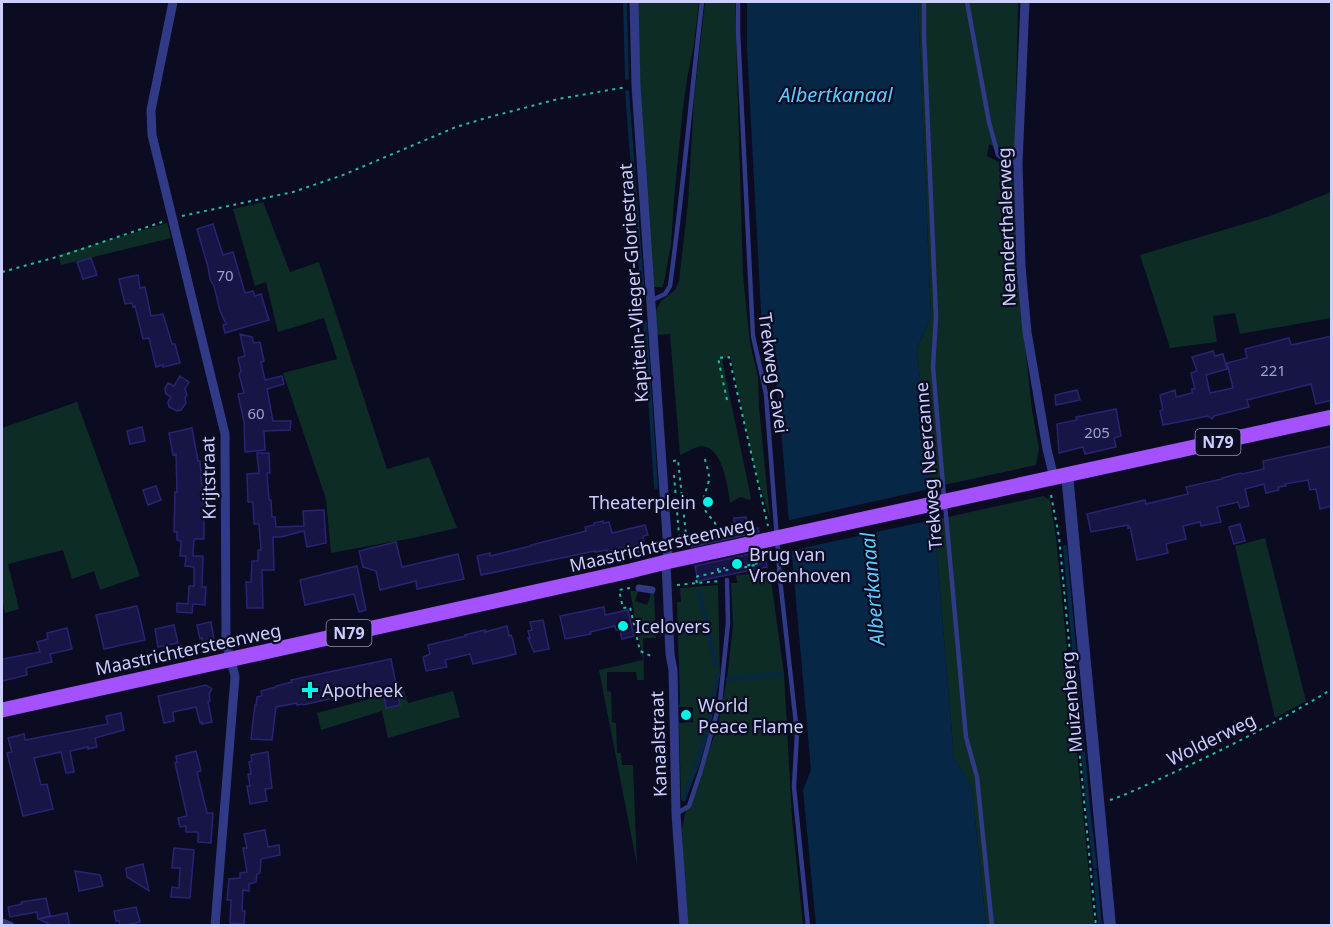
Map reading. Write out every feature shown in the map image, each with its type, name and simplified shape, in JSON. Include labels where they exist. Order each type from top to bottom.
[{"type":"main road","name":"Maastrichtersteenweg","points":[[2,710],[666,562],[691,551],[1032,482],[1332,417]]},
{"type":"street","name":"Krijtstraat","points":[[173,2],[151,110],[152,135],[225,434],[226,639],[235,677],[215,926]]},
{"type":"street","name":"Kapitein-Vlieger-Gloriestraat","points":[[634,2],[636,86],[668,551],[666,562]]},
{"type":"street","name":"Neanderthalerweg","points":[[1025,2],[1018,163],[1021,266],[1027,332],[1047,449],[1060,476]]},
{"type":"street","name":"Muizenberg","points":[[1060,476],[1099,804],[1110,926]]},
{"type":"street","name":"Kanaalstraat","points":[[666,562],[676,813],[684,926]]},
{"type":"street","points":[[639,588],[652,590]]},
{"type":"street","points":[[2,923],[9,926]]},
{"type":"lane","points":[[650,301],[665,294],[670,286],[702,2]]},
{"type":"lane","name":"Trekweg Cavei","points":[[738,2],[753,336],[766,394],[780,579],[797,733],[794,787],[808,926]]},
{"type":"lane","name":"Trekweg Neercanne","points":[[924,2],[936,316],[933,367],[966,737],[977,777],[992,926]]},
{"type":"lane","points":[[967,2],[989,123],[998,155],[1008,162],[1018,163]]},
{"type":"lane","points":[[676,813],[689,806],[720,702],[728,623],[727,580]]},
{"type":"path","points":[[2,272],[64,255],[173,218],[293,192],[343,175],[456,127],[486,118],[558,99],[636,86]]},
{"type":"path","points":[[727,400],[718,358],[729,357],[767,526],[776,525]]},
{"type":"path","points":[[705,459],[709,479],[704,496],[704,506],[715,522],[717,530],[713,543]]},
{"type":"path","points":[[673,460],[678,460],[691,551]]},
{"type":"path","points":[[674,471],[680,548]]},
{"type":"path","name":"Muizenberg","points":[[1051,495],[1059,537],[1096,926]]},
{"type":"path","points":[[697,584],[695,577],[763,561]]},
{"type":"path","points":[[713,574],[755,565]]},
{"type":"path","points":[[678,584],[719,581],[718,569],[725,568]]},
{"type":"path","points":[[639,588],[619,590],[623,608],[630,607],[640,651],[651,656]]},
{"type":"path","name":"Wolderweg","points":[[1099,804],[1209,757],[1292,714],[1332,689]]},
{"type":"green space","points":[[636,2],[699,2],[683,108],[671,245],[663,287],[652,287],[637,69]]},
{"type":"green space","points":[[705,2],[735,2],[743,275],[750,343],[758,377],[770,519],[753,461],[730,355],[722,359],[751,498],[750,500],[740,497],[730,503],[722,467],[712,451],[706,447],[697,447],[680,455],[670,334],[657,335],[655,313],[657,308],[661,301],[675,290],[679,281],[688,203],[694,98]]},
{"type":"green space","points":[[918,2],[1018,2],[1015,146],[1013,151],[1005,154],[996,144],[994,146],[989,144],[987,156],[1014,172],[1017,271],[1032,410],[1039,448],[1036,465],[930,488],[917,349],[931,317]]},
{"type":"green space","points":[[1331,192],[1331,318],[1240,334],[1235,313],[1213,316],[1217,342],[1170,348],[1140,255],[1270,216]]},
{"type":"green space","points":[[263,202],[290,272],[319,262],[387,469],[429,457],[457,528],[331,553],[326,499],[283,373],[337,359],[324,318],[278,332],[266,282],[255,286],[233,209]]},
{"type":"green space","points":[[167,223],[171,238],[61,265],[58,255]]},
{"type":"green space","points":[[77,402],[140,576],[100,590],[94,571],[72,579],[63,550],[8,564],[19,609],[5,613],[2,598],[2,428]]},
{"type":"green space","points":[[1043,496],[1050,500],[1056,538],[1094,925],[986,925],[972,788],[954,758],[934,520]]},
{"type":"green space","points":[[1265,538],[1306,701],[1275,718],[1235,546]]},
{"type":"green space","points":[[770,573],[784,674],[792,818],[803,925],[688,925],[682,829],[689,800],[717,729],[727,679],[733,626],[731,583],[737,583],[736,575]]},
{"type":"green space","points":[[718,585],[720,674],[709,733],[699,766],[685,800],[682,801],[679,723],[693,722],[693,707],[679,707],[677,602],[681,602],[680,588]]},
{"type":"green space","points":[[630,591],[638,591],[635,601],[647,605],[651,593],[654,592],[656,638],[643,638],[644,680],[637,680],[636,672],[607,672],[607,691],[611,692],[612,722],[616,723],[617,753],[621,753],[622,765],[633,765],[637,865],[599,670],[643,660]]},
{"type":"green space","points":[[404,690],[408,703],[453,691],[460,717],[388,738],[382,711],[321,730],[317,713]]},
{"type":"water","name":"Albertkanaal","points":[[747,2],[918,2],[931,317],[917,349],[954,757],[972,788],[986,925],[816,925],[803,790],[811,770],[774,352],[762,330],[747,48]]},
{"type":"pier","points":[[934,488],[936,519],[789,551],[786,521]]},
{"type":"building","points":[[213,224],[223,255],[233,252],[245,293],[253,291],[255,296],[261,294],[269,320],[225,333],[223,325],[226,324],[210,279],[197,229]]},
{"type":"building","points":[[91,258],[97,275],[83,279],[77,262]]},
{"type":"building","points":[[138,275],[140,288],[145,287],[151,316],[163,314],[180,363],[156,367],[149,338],[143,339],[135,306],[133,307],[132,303],[125,304],[119,279]]},
{"type":"building","points":[[240,334],[252,337],[254,343],[260,342],[265,380],[282,376],[284,384],[267,389],[273,421],[291,421],[290,430],[264,431],[265,450],[245,452],[244,422],[238,394],[244,393],[239,374],[241,371],[238,358],[245,356]]},
{"type":"building","points":[[1332,336],[1332,400],[1316,404],[1311,384],[1247,400],[1249,407],[1214,416],[1212,419],[1208,416],[1163,425],[1160,395],[1175,390],[1176,397],[1192,393],[1192,389],[1195,389],[1191,373],[1197,371],[1192,357],[1213,351],[1215,356],[1223,354],[1227,369],[1206,375],[1210,393],[1233,388],[1227,363],[1247,358],[1245,349],[1289,338],[1291,345]]},
{"type":"building","points":[[180,376],[189,382],[185,389],[186,403],[181,410],[177,411],[169,407],[168,402],[171,397],[166,394],[165,388],[168,383],[174,386]]},
{"type":"building","points":[[1077,390],[1080,400],[1056,405],[1055,395]]},
{"type":"building","points":[[1116,409],[1121,436],[1114,438],[1116,447],[1085,454],[1083,447],[1059,453],[1057,424],[1077,420],[1076,417]]},
{"type":"building","points":[[142,427],[145,441],[130,444],[127,431]]},
{"type":"building","points":[[192,428],[198,461],[200,461],[202,490],[204,490],[204,539],[194,539],[193,556],[203,556],[202,587],[206,587],[205,605],[193,604],[192,613],[177,612],[177,603],[188,604],[189,586],[194,586],[194,567],[185,566],[186,556],[180,556],[181,541],[177,540],[177,532],[174,532],[175,492],[177,492],[176,454],[173,455],[169,433]]},
{"type":"building","points":[[1332,446],[1332,506],[1320,509],[1316,489],[1310,490],[1308,480],[1285,484],[1286,486],[1278,487],[1279,490],[1266,493],[1264,484],[1245,489],[1249,506],[1240,508],[1238,502],[1217,507],[1221,522],[1201,526],[1200,522],[1183,526],[1186,539],[1166,544],[1168,553],[1137,560],[1128,525],[1091,532],[1087,514],[1145,500],[1146,504],[1188,494],[1186,487],[1264,469],[1263,461]]},
{"type":"building","points":[[257,453],[269,453],[270,473],[267,473],[269,500],[271,500],[272,517],[275,517],[276,527],[304,526],[303,511],[324,510],[326,543],[307,547],[304,531],[273,537],[274,570],[262,570],[263,608],[247,608],[246,582],[251,582],[252,561],[258,561],[258,550],[261,550],[259,524],[254,524],[253,502],[248,502],[247,474],[259,473]]},
{"type":"building","points":[[156,486],[161,500],[148,505],[143,490]]},
{"type":"building","points":[[746,517],[748,530],[758,528],[759,532],[691,547],[690,542],[736,532],[734,518]]},
{"type":"building","points":[[603,521],[603,523],[609,522],[612,533],[645,525],[648,535],[643,536],[644,544],[638,545],[639,552],[626,551],[625,548],[607,552],[607,550],[595,551],[481,575],[477,556],[490,553],[490,556],[586,531],[585,527]]},
{"type":"building","points":[[1240,524],[1245,541],[1234,544],[1229,527]]},
{"type":"building","points":[[396,542],[402,567],[458,554],[464,579],[417,589],[416,581],[380,590],[376,571],[363,567],[359,551]]},
{"type":"building","points":[[764,551],[767,567],[698,581],[695,566]]},
{"type":"building","points":[[357,566],[366,610],[359,612],[354,594],[305,605],[300,580]]},
{"type":"building","points":[[137,606],[145,640],[104,649],[96,615]]},
{"type":"building","points":[[604,607],[605,615],[628,610],[634,636],[622,639],[620,630],[616,630],[615,626],[565,639],[560,616]]},
{"type":"building","points":[[543,620],[549,649],[534,652],[528,638],[530,638],[528,631],[532,630],[530,622]]},
{"type":"building","points":[[211,622],[215,645],[204,647],[197,625]]},
{"type":"building","points":[[174,625],[178,643],[158,647],[155,629]]},
{"type":"building","points":[[507,626],[516,654],[473,664],[470,654],[445,660],[447,667],[426,671],[423,657],[430,654],[428,645]]},
{"type":"building","points":[[67,628],[72,649],[50,654],[52,662],[26,668],[27,675],[2,681],[2,659],[40,652],[37,642],[48,639],[47,633]]},
{"type":"building","points":[[391,659],[400,705],[386,708],[382,687],[303,705],[297,705],[297,703],[276,707],[272,740],[251,739],[255,705],[257,697],[262,696],[261,691],[292,682],[291,680]]},
{"type":"building","points":[[206,685],[212,689],[208,702],[212,722],[200,723],[196,707],[173,712],[174,721],[164,723],[158,696]]},
{"type":"building","points":[[121,713],[124,730],[95,738],[97,747],[70,751],[74,772],[66,773],[61,752],[34,758],[41,785],[47,784],[53,809],[23,816],[7,753],[12,752],[8,738],[24,734],[25,740],[108,724],[106,716]]},
{"type":"building","points":[[196,751],[201,771],[197,772],[207,813],[213,813],[211,843],[198,842],[198,832],[186,832],[186,826],[180,827],[178,818],[187,816],[175,763],[177,762],[176,756]]},
{"type":"building","points":[[268,752],[272,788],[265,789],[267,801],[250,804],[247,786],[250,786],[248,774],[251,774],[249,762],[252,761],[251,755]]},
{"type":"building","points":[[265,830],[268,847],[279,845],[280,855],[261,859],[260,873],[257,874],[256,882],[249,884],[249,891],[243,890],[244,924],[230,923],[231,900],[227,900],[229,879],[240,878],[240,873],[247,872],[243,848],[247,848],[244,834]]},
{"type":"building","points":[[174,848],[194,850],[190,898],[171,897],[172,887],[179,888],[180,868],[172,868]]},
{"type":"building","points":[[143,864],[149,891],[127,877],[126,868]]},
{"type":"building","points":[[75,871],[100,875],[103,886],[79,891]]},
{"type":"building","points":[[46,898],[50,916],[38,919],[37,912],[10,917],[8,907],[22,904],[21,902]]},
{"type":"building","points":[[136,907],[140,922],[120,926],[119,921],[116,921],[114,911]]},
{"type":"building","points":[[67,913],[70,926],[50,926],[39,919]]},
{"type":"waterway","points":[[625,2],[627,78]]},
{"type":"waterway","points":[[627,92],[642,284]]},
{"type":"waterway","points":[[645,323],[656,487]]},
{"type":"waterway","points":[[1065,547],[1095,867]]},
{"type":"waterway","points":[[699,591],[716,666]]},
{"type":"waterway","points":[[728,679],[781,674]]},
{"type":"waterway","points":[[684,799],[707,733],[718,675]]},
{"type":"waterway","points":[[1095,872],[1100,926]]},
{"type":"place","name":"Theaterplein","points":[[708,502]]},
{"type":"place","name":"Brug van Vroenhoven","points":[[737,564]]},
{"type":"place","name":"Icelovers","points":[[623,626]]},
{"type":"place","name":"Apotheek","points":[[310,690]]},
{"type":"place","name":"World Peace Flame","points":[[686,715]]}]
